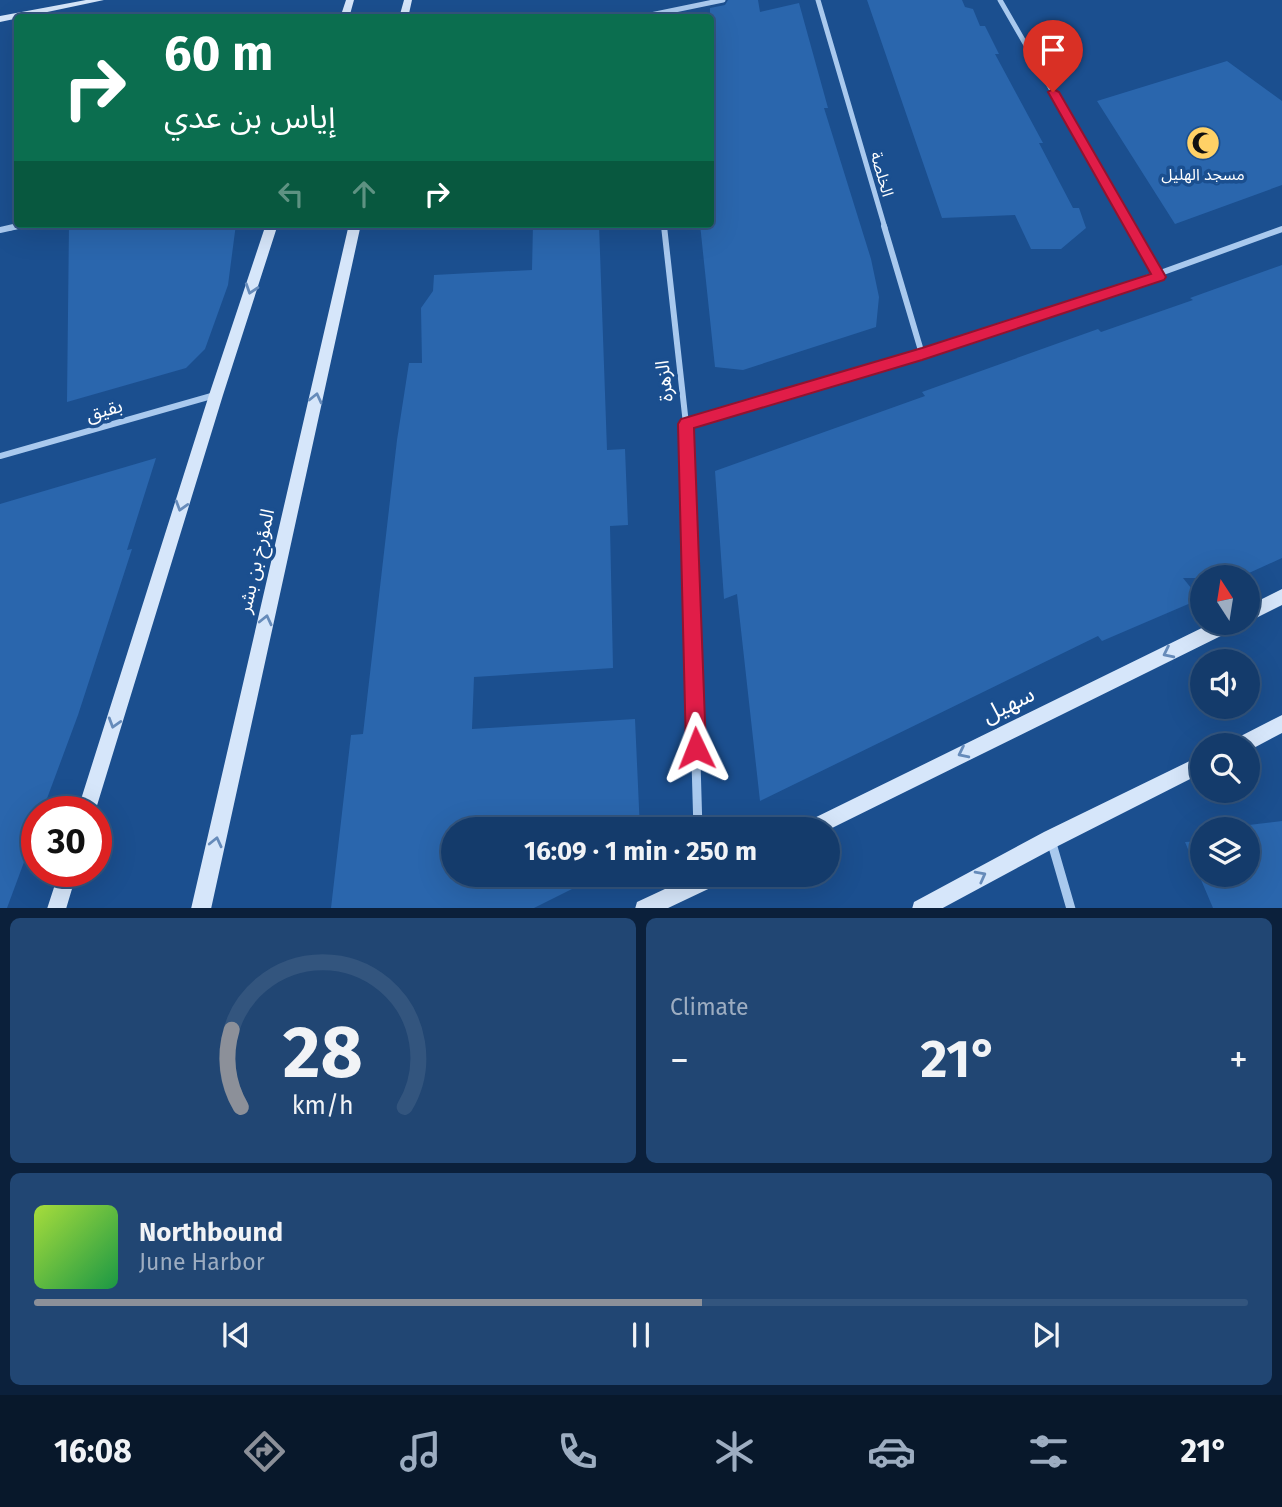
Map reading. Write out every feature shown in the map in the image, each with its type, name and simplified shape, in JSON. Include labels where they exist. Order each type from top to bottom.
[{"type":"street","points":[[26,14],[100,0]]},
{"type":"street","points":[[654,14],[723,0]]},
{"type":"street","name":"الخلصة","points":[[818,0],[922,354]]},
{"type":"street","points":[[1000,0],[1159,277]]},
{"type":"street","points":[[91,796],[271,228]]},
{"type":"street","name":"المؤرخ بن بشر","points":[[201,908],[354,228]]},
{"type":"street","name":"الزهرة","points":[[664,228],[686,424],[698,817]]},
{"type":"street","points":[[686,424],[922,354],[1159,277],[1282,229]]},
{"type":"street","name":"بقيق","points":[[0,456],[216,395]]},
{"type":"street","points":[[1260,608],[1282,597]]},
{"type":"street","name":"سهيل","points":[[834,817],[1205,635]]},
{"type":"street","points":[[1260,735],[1282,724]]},
{"type":"street","points":[[921,908],[1190,770]]},
{"type":"street","points":[[1051,839],[1071,908]]},
{"type":"street","points":[[57,908],[63,887]]},
{"type":"street","points":[[644,908],[687,887]]},
{"type":"building","points":[[728,0],[758,0],[760,12],[799,3],[828,108],[824,108],[871,259],[879,297],[876,327],[743,370],[715,367],[700,228],[714,228],[714,14],[710,14],[710,8],[725,5]]},
{"type":"building","points":[[867,0],[962,0],[965,7],[973,9],[980,26],[985,26],[999,54],[995,54],[1043,143],[1039,143],[1073,208],[1079,208],[1086,228],[1061,249],[1031,249],[1015,215],[942,218]]},
{"type":"building","name":"مسجد الهليل","points":[[1227,61],[1282,101],[1282,185],[1175,224],[1097,101]]},
{"type":"building","points":[[69,228],[235,228],[228,285],[205,349],[186,368],[67,402]]},
{"type":"building","points":[[533,228],[599,228],[607,450],[625,449],[628,525],[610,526],[613,668],[474,677],[472,729],[635,719],[639,817],[441,817],[441,887],[576,887],[534,908],[331,908],[351,735],[363,734],[397,440],[409,363],[422,363],[421,308],[433,291],[434,275],[532,270]]},
{"type":"building","points":[[1282,265],[1282,558],[1260,568],[1260,565],[1190,565],[1190,578],[1183,578],[1190,587],[1190,603],[1102,641],[1098,636],[760,801],[737,594],[724,599],[715,471],[925,396],[922,392],[1098,329],[1101,332],[1193,300],[1190,298]]},
{"type":"building","points":[[156,458],[127,550],[132,549],[78,715],[48,796],[21,796],[21,870],[7,908],[0,908],[0,504]]},
{"type":"building","points":[[1282,821],[1282,908],[1213,908],[1204,887],[1260,887],[1260,824]]},
{"type":"place","name":"مسجد الهليل","points":[[1203,143]]},
{"type":"route","points":[[696,748],[686,424],[922,354],[1159,277],[1053,92]]}]
